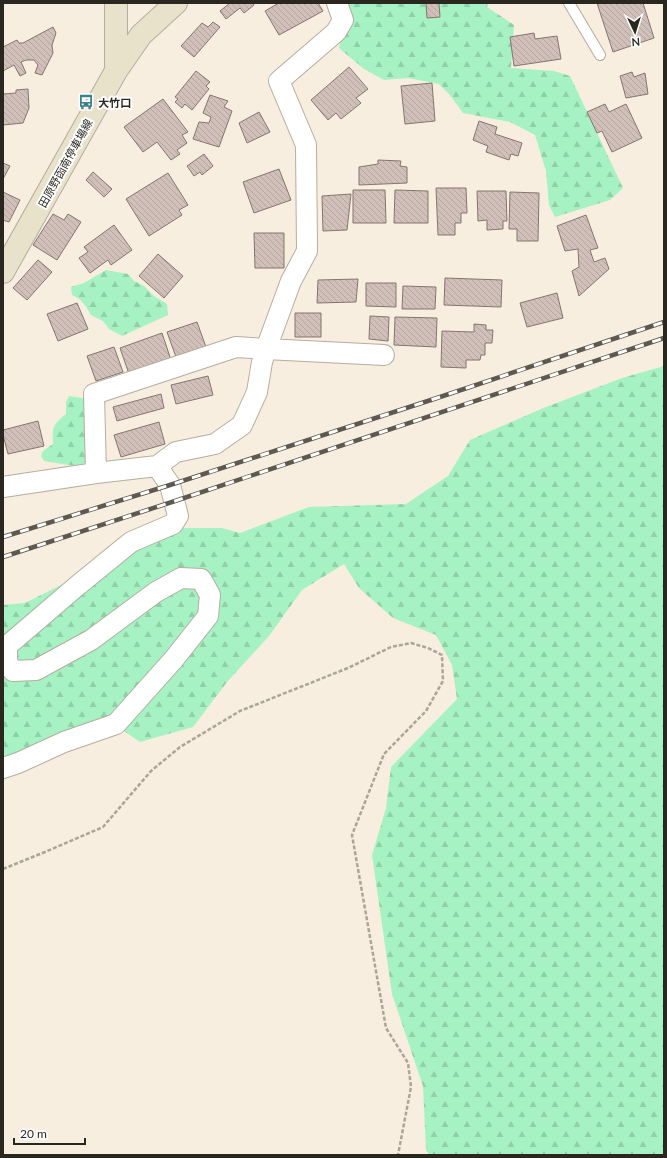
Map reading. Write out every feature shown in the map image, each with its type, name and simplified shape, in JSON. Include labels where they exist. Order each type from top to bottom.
[{"type":"main road","name":"田原野函南停車場線","points":[[3,272],[116,71],[116,3]]},
{"type":"main road","points":[[116,71],[141,35],[176,3]]},
{"type":"street","points":[[3,488],[96,473],[157,466],[176,452],[215,444],[242,424],[257,392],[262,362],[291,281],[307,251],[306,145],[279,81],[336,32],[343,20],[337,3]]},
{"type":"street","points":[[96,473],[94,394],[236,347],[384,355]]},
{"type":"street","points":[[3,768],[18,763],[64,742],[116,724],[174,659],[208,616],[210,595],[201,579],[181,578],[156,592],[91,640],[36,670],[13,671],[7,662],[7,646],[71,590],[131,542],[173,524],[178,516],[175,502],[170,485],[157,466]]},
{"type":"lane","points":[[569,3],[600,55]]},
{"type":"path","points":[[3,869],[103,827],[151,772],[180,747],[240,711],[348,668],[391,647],[411,643],[428,648],[442,656],[443,682],[426,711],[384,754],[352,835],[386,1028],[408,1063],[411,1087],[398,1155]]},
{"type":"green space","points":[[342,3],[488,3],[487,7],[514,25],[511,68],[554,71],[570,76],[623,188],[610,200],[555,217],[549,205],[546,171],[535,135],[510,122],[463,113],[450,95],[439,84],[408,78],[384,80],[364,69],[339,48],[345,25]]},
{"type":"green space","points":[[106,270],[128,274],[134,281],[144,286],[154,296],[167,304],[168,315],[122,336],[109,329],[103,321],[91,315],[81,301],[72,295],[71,287],[84,283]]},
{"type":"green space","points":[[664,366],[664,1155],[429,1155],[426,1150],[423,1086],[392,994],[372,855],[386,808],[391,767],[457,699],[452,665],[436,635],[393,618],[359,588],[344,564],[302,590],[269,636],[227,682],[193,727],[140,742],[121,729],[100,735],[44,763],[3,757],[3,605],[25,603],[175,528],[222,528],[240,533],[309,507],[406,504],[448,476],[470,440],[541,409],[622,378]]},
{"type":"green space","points":[[69,396],[88,399],[91,452],[85,463],[75,466],[44,461],[41,456],[43,451],[53,444],[54,426],[66,414],[66,402]]},
{"type":"building","points":[[230,3],[253,3],[254,5],[244,13],[240,8],[226,19],[220,11]]},
{"type":"building","points":[[279,3],[318,3],[323,11],[279,35],[265,11]]},
{"type":"building","points":[[426,3],[439,3],[440,17],[427,18]]},
{"type":"building","points":[[597,3],[643,3],[654,38],[613,52]]},
{"type":"building","points":[[213,22],[220,27],[194,57],[181,46],[202,23],[208,27]]},
{"type":"building","points":[[53,27],[56,33],[52,45],[53,53],[42,75],[35,73],[38,65],[34,60],[26,60],[21,62],[26,73],[20,76],[14,65],[3,71],[3,47],[17,40],[19,43],[23,43]]},
{"type":"building","points":[[534,33],[535,39],[557,36],[561,59],[514,66],[510,37]]},
{"type":"building","points":[[349,67],[368,89],[356,98],[361,103],[341,119],[336,113],[328,120],[311,100]]},
{"type":"building","points":[[196,71],[210,82],[206,86],[209,89],[192,110],[185,104],[182,108],[175,102],[178,99],[175,97]]},
{"type":"building","points":[[632,72],[634,77],[645,73],[648,94],[626,98],[620,76]]},
{"type":"building","points":[[432,83],[435,121],[405,124],[401,86]]},
{"type":"building","points":[[28,89],[29,108],[23,123],[3,125],[3,94],[16,93],[16,90]]},
{"type":"building","points":[[210,95],[228,101],[224,107],[232,111],[219,147],[193,139],[199,122],[209,123],[211,117],[203,113]]},
{"type":"building","points":[[163,99],[188,132],[182,135],[187,143],[177,150],[180,154],[171,160],[157,142],[143,152],[124,127]]},
{"type":"building","points":[[605,104],[609,112],[626,104],[642,138],[612,152],[602,131],[597,133],[587,112]]},
{"type":"building","points":[[259,112],[270,132],[247,143],[239,123]]},
{"type":"building","points":[[479,121],[497,127],[495,134],[522,143],[518,156],[511,154],[509,160],[486,152],[488,146],[473,140]]},
{"type":"building","points":[[204,154],[213,166],[202,175],[200,172],[194,176],[187,166]]},
{"type":"building","points":[[378,160],[401,161],[400,166],[407,167],[407,183],[359,185],[359,167],[378,164]]},
{"type":"building","points":[[3,163],[10,166],[3,179]]},
{"type":"building","points":[[279,169],[291,200],[254,213],[243,182]]},
{"type":"building","points":[[93,172],[112,189],[104,197],[86,180]]},
{"type":"building","points":[[168,173],[188,205],[179,210],[182,215],[149,236],[126,199]]},
{"type":"building","points":[[436,188],[466,188],[467,213],[461,213],[461,223],[455,223],[455,235],[438,235]]},
{"type":"building","points":[[353,190],[385,190],[386,223],[353,223]]},
{"type":"building","points":[[395,190],[428,191],[428,223],[394,223]]},
{"type":"building","points":[[477,191],[506,191],[507,221],[503,221],[503,229],[487,230],[487,220],[478,221]]},
{"type":"building","points":[[3,192],[20,200],[9,222],[3,220]]},
{"type":"building","points":[[510,192],[539,193],[538,241],[517,241],[517,229],[509,229]]},
{"type":"building","points":[[351,194],[347,230],[323,231],[322,196]]},
{"type":"building","points":[[53,214],[64,220],[68,214],[81,222],[57,260],[33,245]]},
{"type":"building","points":[[586,215],[598,248],[590,250],[594,262],[605,258],[609,269],[579,296],[572,271],[579,267],[578,249],[565,251],[557,226]]},
{"type":"building","points":[[114,225],[132,250],[111,265],[108,260],[90,273],[79,258],[88,252],[84,247]]},
{"type":"building","points":[[254,233],[284,233],[284,268],[255,268]]},
{"type":"building","points":[[158,254],[183,276],[164,298],[139,276]]},
{"type":"building","points":[[38,260],[52,272],[27,300],[13,288]]},
{"type":"building","points":[[445,278],[502,280],[501,307],[444,305]]},
{"type":"building","points":[[358,279],[356,302],[317,303],[318,280]]},
{"type":"building","points":[[366,283],[396,283],[396,307],[366,306]]},
{"type":"building","points":[[403,286],[436,287],[435,309],[402,309]]},
{"type":"building","points":[[557,293],[563,318],[527,327],[520,303]]},
{"type":"building","points":[[77,303],[88,329],[58,341],[47,314]]},
{"type":"building","points":[[295,313],[321,313],[321,337],[295,337]]},
{"type":"building","points":[[370,316],[389,317],[388,341],[369,339]]},
{"type":"building","points":[[395,317],[437,318],[436,347],[394,345]]},
{"type":"building","points":[[197,322],[206,347],[176,357],[167,332]]},
{"type":"building","points":[[474,324],[486,325],[486,330],[493,330],[492,343],[485,343],[485,355],[481,355],[480,360],[466,360],[466,368],[441,367],[442,331],[474,332]]},
{"type":"building","points":[[162,333],[171,360],[129,374],[120,348]]},
{"type":"building","points":[[114,347],[123,372],[96,381],[87,356]]},
{"type":"building","points":[[208,376],[213,395],[176,404],[171,385]]},
{"type":"building","points":[[161,394],[164,408],[117,421],[113,407]]},
{"type":"building","points":[[38,421],[44,446],[8,454],[3,430]]},
{"type":"building","points":[[159,422],[165,444],[121,457],[114,435]]},
{"type":"railway","points":[[3,537],[170,485],[664,322]]},
{"type":"railway","points":[[3,557],[664,338]]},
{"type":"place","name":"大竹口","points":[[86,102]]}]
